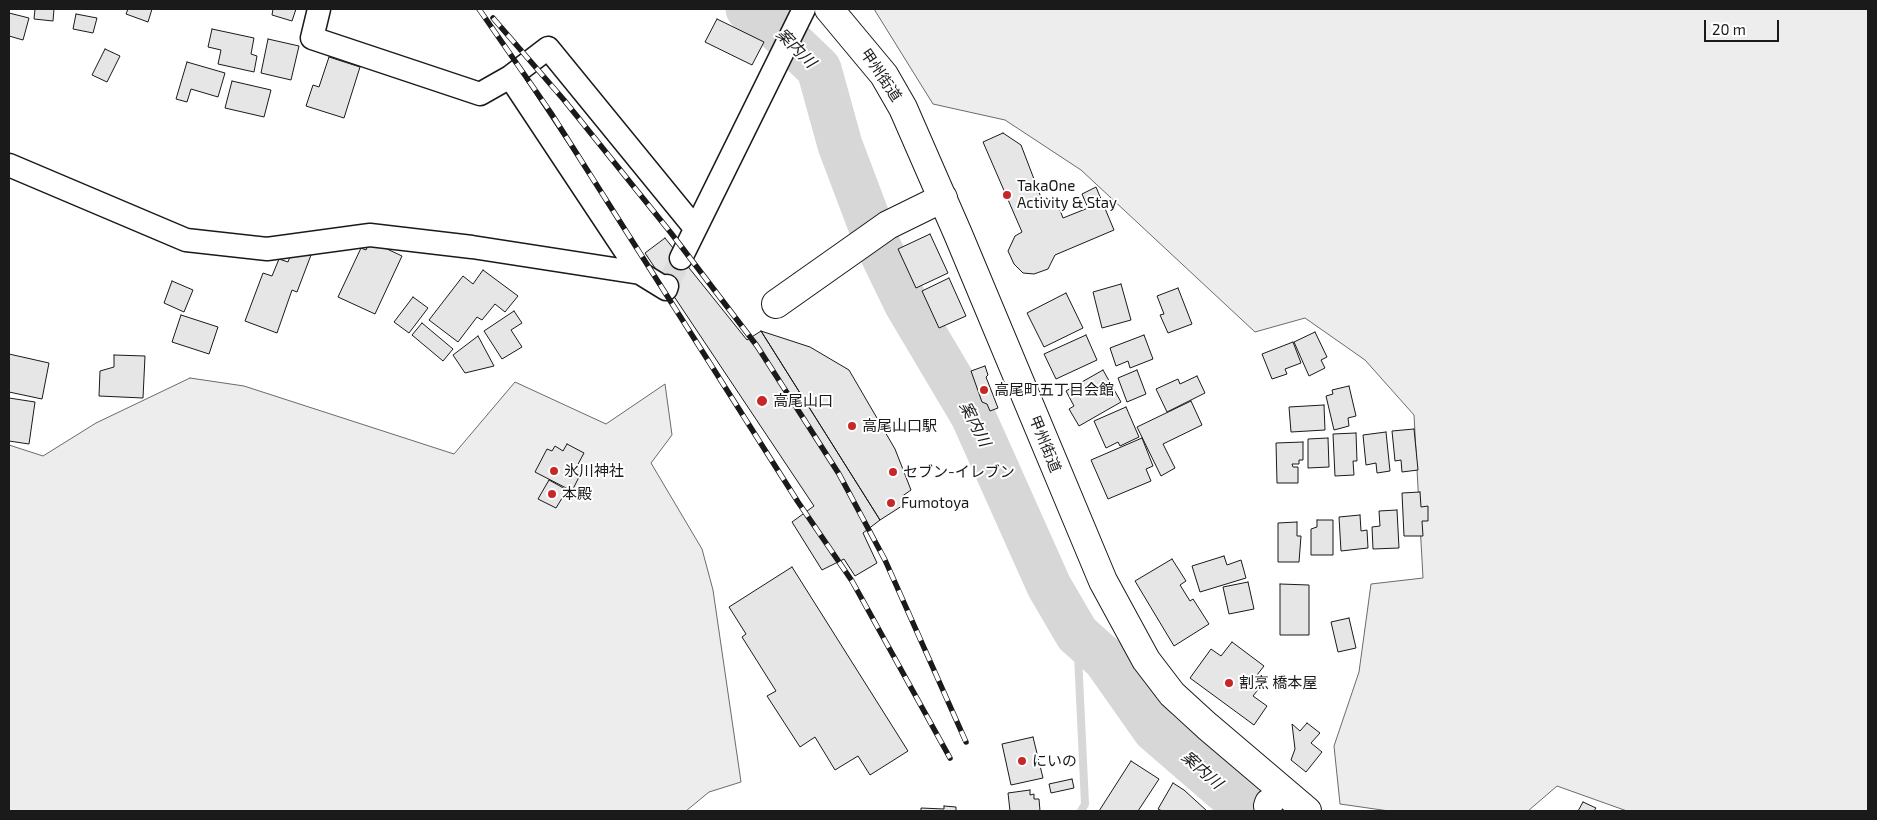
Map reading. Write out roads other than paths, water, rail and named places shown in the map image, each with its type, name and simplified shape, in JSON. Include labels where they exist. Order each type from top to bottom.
[{"type":"main road","name":"甲州街道","points":[[829,9],[884,75],[903,108],[943,198],[1103,581],[1146,660],[1172,694],[1270,802],[1307,811]]},
{"type":"main road","points":[[776,304],[847,252],[888,225],[943,198]]},
{"type":"street","points":[[320,9],[312,38],[480,94],[510,77],[548,48],[695,228]]},
{"type":"street","points":[[681,258],[802,11]]},
{"type":"street","points":[[510,77],[640,273]]},
{"type":"street","points":[[9,164],[186,240],[267,250],[370,235],[472,247],[640,273],[666,289],[667,286]]},
{"type":"waterway","name":"案内川","points":[[748,9],[769,21],[819,69],[840,145],[877,243],[906,303],[973,416],[1049,586],[1077,634],[1105,659],[1155,730],[1249,811]]},
{"type":"waterway","points":[[1077,634],[1085,804],[1081,811]]},
{"type":"tunnel","points":[[667,286],[681,258]]},
{"type":"railway","points":[[479,9],[551,113],[798,502],[852,581],[950,758]]},
{"type":"railway","points":[[493,18],[564,100],[671,233],[757,346],[839,474],[885,560],[966,742]]},
{"type":"place","name":"TakaOne Activity & Stay","points":[[1007,195]]},
{"type":"place","name":"高尾町五丁目会館","points":[[984,390]]},
{"type":"place","name":"高尾山口","points":[[762,401]]},
{"type":"place","name":"高尾山口駅","points":[[852,426]]},
{"type":"place","name":"氷川神社","points":[[554,471]]},
{"type":"place","name":"セブン-イレブン","points":[[893,472]]},
{"type":"place","name":"本殿","points":[[552,494]]},
{"type":"place","name":"Fumotoya","points":[[891,503]]},
{"type":"place","name":"割烹 橋本屋","points":[[1229,683]]},
{"type":"place","name":"にいの","points":[[1022,761]]}]
